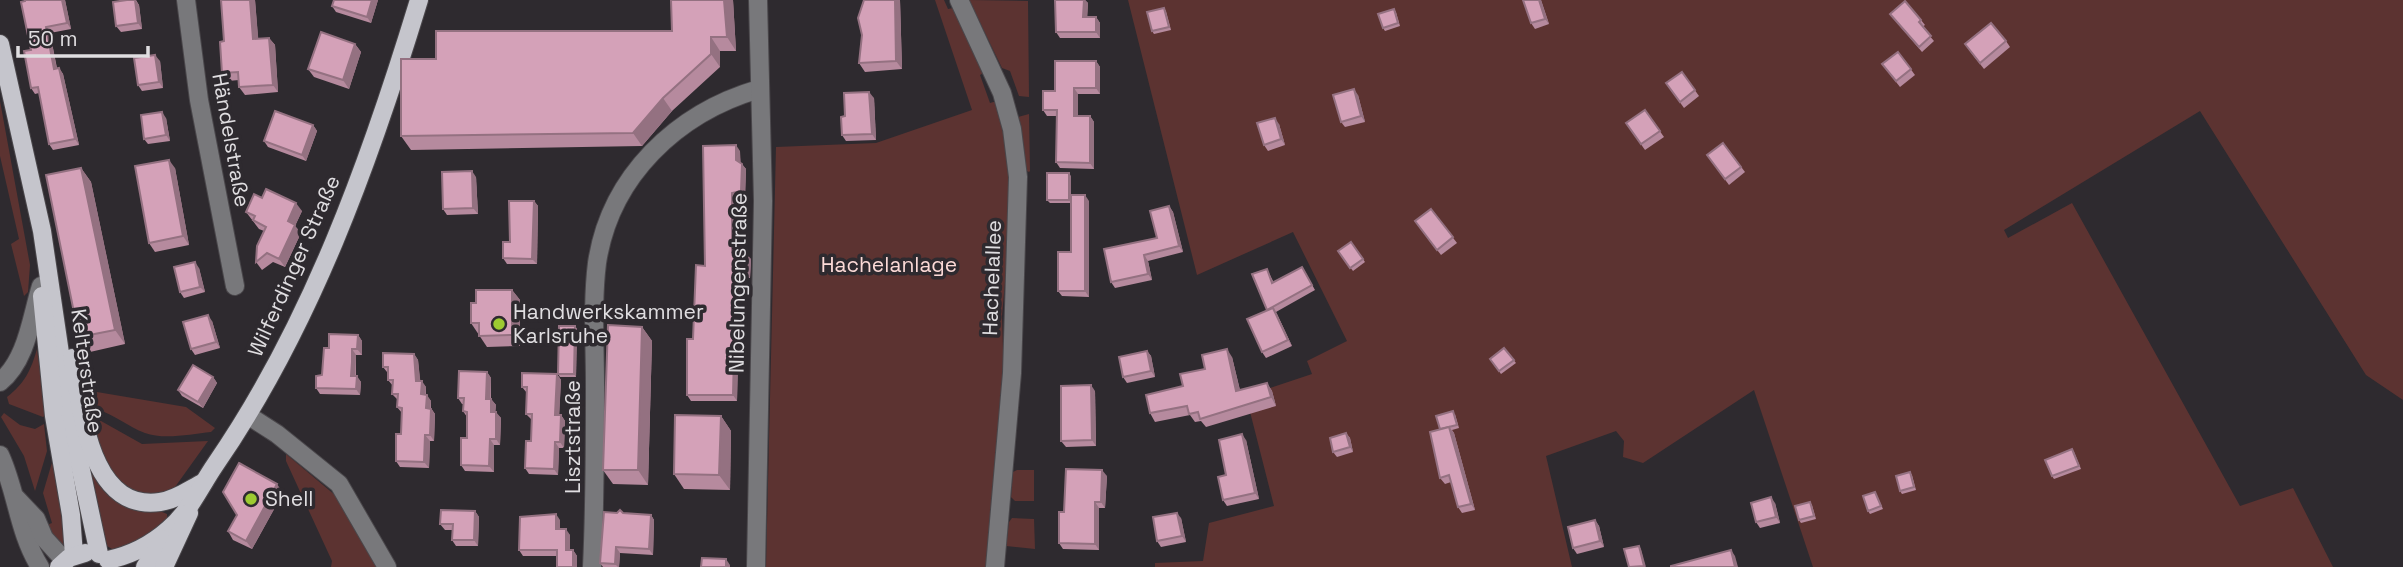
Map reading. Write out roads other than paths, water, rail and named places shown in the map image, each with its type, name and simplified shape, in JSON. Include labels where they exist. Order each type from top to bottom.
[{"type":"main road","name":"Wilferdinger Straße","points":[[66,561],[107,560],[143,549],[169,529],[191,506],[248,416],[307,301],[352,194],[419,0]]},
{"type":"main road","name":"Kelterstraße","points":[[0,44],[32,195],[69,415],[107,560]]},
{"type":"main road","name":"Kelterstraße","points":[[46,283],[54,416],[71,515],[66,561]]},
{"type":"main road","points":[[46,283],[96,464],[111,486],[128,498],[159,502],[204,482]]},
{"type":"main road","points":[[164,567],[191,506]]},
{"type":"main road","name":"Wilferdinger Straße","points":[[145,567],[169,529]]},
{"type":"street","name":"Händelstraße","points":[[186,0],[199,100],[235,286]]},
{"type":"street","name":"Nibelungenstraße","points":[[756,567],[763,201],[758,0]]},
{"type":"street","name":"Hachelallee","points":[[959,0],[1002,93],[1012,130],[1018,177],[1012,373],[995,567]]},
{"type":"street","name":"Lisztstraße","points":[[592,567],[596,504],[595,294],[604,234],[628,184],[667,137],[710,106],[759,89]]},
{"type":"street","name":"Kelterstraße","points":[[0,382],[14,369],[22,352],[46,283]]},
{"type":"street","points":[[248,416],[277,434],[339,484],[387,567]]},
{"type":"street","points":[[0,455],[16,498],[20,525],[40,567]]},
{"type":"street","points":[[16,498],[36,519],[44,538],[66,561]]},
{"type":"place","name":"Handwerkskammer Karlsruhe","points":[[499,324]]},
{"type":"place","name":"Shell","points":[[251,499]]},
{"type":"park label","name":"Hachelanlage","points":[[889,265]]}]
